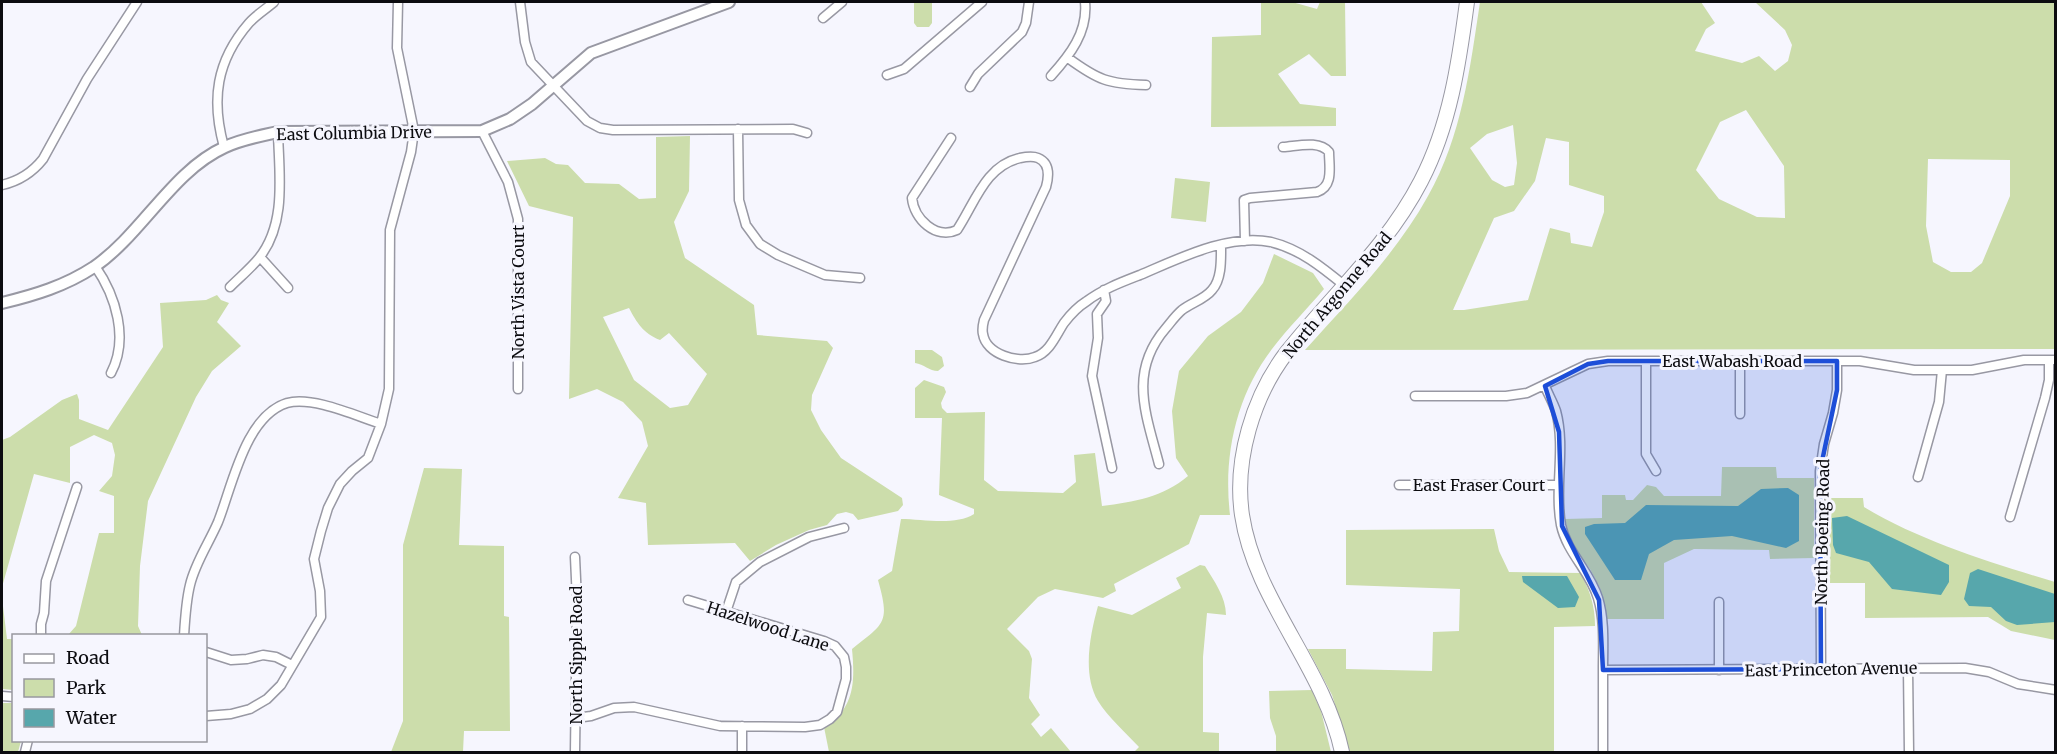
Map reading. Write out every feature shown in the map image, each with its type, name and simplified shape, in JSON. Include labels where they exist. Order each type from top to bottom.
[{"type":"main road","name":"North Argonne Road","points":[[1342,753],[1324,697],[1266,587],[1252,555],[1242,514],[1242,464],[1248,429],[1263,393],[1286,353],[1393,228],[1422,180],[1446,117],[1457,76],[1467,2]]},
{"type":"street","points":[[2,185],[23,178],[43,159],[87,79],[136,2]]},
{"type":"street","points":[[224,147],[217,122],[220,78],[230,51],[250,23],[274,2]]},
{"type":"street","points":[[207,716],[231,714],[249,709],[267,699],[282,685],[321,616],[320,591],[314,559],[328,508],[340,484],[368,458],[381,424],[389,389],[390,230],[411,152],[414,131],[397,48],[398,2]]},
{"type":"street","points":[[520,2],[525,42],[531,62],[587,121],[600,128],[613,130],[792,129],[807,132]]},
{"type":"street","name":"East Columbia Drive","points":[[2,303],[54,289],[95,266],[113,252],[196,166],[224,147],[249,138],[278,132],[482,131],[510,119],[532,104],[591,53],[729,2]]},
{"type":"street","points":[[823,18],[842,2]]},
{"type":"street","points":[[887,75],[904,69],[982,2]]},
{"type":"street","points":[[970,87],[978,74],[1022,32],[1029,14],[1029,2]]},
{"type":"street","points":[[1051,76],[1068,58],[1081,34],[1085,21],[1085,2]]},
{"type":"street","points":[[1068,58],[1092,75],[1107,82],[1146,85]]},
{"type":"street","points":[[738,129],[739,200],[746,225],[760,244],[778,255],[825,275],[860,278]]},
{"type":"street","name":"North Vista Court","points":[[482,131],[508,182],[518,219],[518,389]]},
{"type":"street","points":[[230,287],[260,257],[274,230],[279,207],[278,132]]},
{"type":"street","points":[[951,138],[912,198],[917,216],[937,232],[949,234],[957,230],[990,174],[1003,164],[1026,156],[1038,158],[1048,170],[1046,187],[984,320],[982,333],[986,342],[999,354],[1012,358],[1035,358],[1053,342],[1065,321],[1086,301],[1104,290],[1174,260],[1221,245],[1245,241],[1269,242],[1289,248],[1316,263],[1345,286]]},
{"type":"street","points":[[1245,241],[1244,200],[1317,192],[1329,183],[1329,152],[1326,148],[1315,145],[1283,147]]},
{"type":"street","points":[[1159,464],[1143,404],[1142,387],[1145,367],[1151,349],[1161,334],[1180,312],[1212,291],[1217,283],[1221,245]]},
{"type":"street","points":[[260,257],[288,288]]},
{"type":"street","points":[[95,266],[109,288],[117,315],[119,350],[111,373]]},
{"type":"street","points":[[1104,290],[1106,301],[1097,314],[1098,338],[1092,376],[1112,468]]},
{"type":"street","name":"East Wabash Road","points":[[1414,396],[1506,396],[1527,393],[1588,364],[1608,361],[1837,361],[1879,363],[1894,368],[1914,370],[1972,370],[2024,360],[2052,360]]},
{"type":"street","points":[[2010,517],[2045,398],[2052,360]]},
{"type":"street","points":[[1646,361],[1646,454],[1656,471]]},
{"type":"street","points":[[1740,361],[1740,414]]},
{"type":"street","name":"North Boeing Road","points":[[1821,669],[1820,471],[1837,390],[1837,361]]},
{"type":"street","points":[[1918,477],[1940,402],[1942,370]]},
{"type":"street","points":[[1545,386],[1556,411],[1559,432],[1559,510],[1566,541],[1586,572],[1599,600],[1602,620],[1603,753]]},
{"type":"street","points":[[184,634],[189,586],[194,571],[218,522],[241,454],[259,426],[275,409],[289,403],[304,402],[381,424]]},
{"type":"street","name":"East Fraser Court","points":[[1399,484],[1559,485]]},
{"type":"street","points":[[41,634],[46,581],[77,487]]},
{"type":"street","points":[[726,612],[736,582],[760,562],[809,537],[844,528]]},
{"type":"street","name":"North Sipple Road","points":[[575,557],[576,753]]},
{"type":"street","name":"Hazelwood Lane","points":[[688,600],[824,640],[835,646],[844,657],[846,679],[842,700],[837,712],[830,719],[820,725],[805,728],[742,726]]},
{"type":"street","points":[[1719,602],[1719,670]]},
{"type":"street","points":[[207,652],[231,660],[263,655],[276,657],[292,665]]},
{"type":"street","points":[[1908,668],[1908,753]]},
{"type":"street","name":"East Princeton Avenue","points":[[1603,670],[1965,668],[1989,672],[2018,684],[2055,690]]},
{"type":"street","points":[[576,718],[591,716],[614,708],[634,706],[720,726],[742,726],[742,753]]},
{"type":"highlighted area","points":[[1608,361],[1837,361],[1837,390],[1820,471],[1821,669],[1603,670],[1599,600],[1562,526],[1559,432],[1545,386],[1588,364]]},
{"type":"green space","points":[[914,2],[932,2],[932,23],[929,27],[917,27],[914,23]]},
{"type":"green space","points":[[1261,2],[1292,2],[1317,9],[1320,2],[1345,2],[1346,76],[1331,76],[1309,54],[1278,74],[1300,104],[1336,108],[1336,126],[1211,127],[1212,37],[1261,35]]},
{"type":"green space","points":[[1480,2],[1701,2],[1715,23],[1706,29],[1695,51],[1742,63],[1759,56],[1775,71],[1788,61],[1792,45],[1785,30],[1755,2],[2055,2],[2055,349],[1305,350],[1387,257],[1415,217],[1440,173],[1457,126],[1463,101]],"holes":[[[1746,110],[1784,166],[1785,218],[1757,217],[1719,199],[1696,170],[1720,122]],[[1513,125],[1517,163],[1514,185],[1505,187],[1492,180],[1470,148],[1487,134]],[[1546,138],[1569,142],[1569,185],[1604,196],[1604,212],[1592,247],[1571,243],[1570,233],[1550,228],[1528,300],[1453,310],[1494,218],[1514,211],[1535,181]],[[1928,159],[2010,160],[2010,196],[1982,263],[1971,272],[1951,272],[1933,262],[1926,226]]]},
{"type":"green space","points":[[690,136],[689,191],[674,222],[685,258],[754,305],[757,335],[827,341],[833,348],[812,395],[811,410],[821,430],[841,458],[902,498],[903,505],[898,511],[858,520],[853,514],[846,512],[837,514],[827,525],[809,530],[776,545],[750,561],[735,543],[648,545],[646,503],[618,498],[648,446],[642,422],[623,402],[597,389],[569,399],[573,217],[529,206],[507,161],[545,158],[556,164],[568,165],[585,183],[619,184],[639,199],[656,198],[656,137]],"holes":[[[629,308],[641,327],[649,334],[660,340],[669,333],[707,374],[688,405],[670,408],[634,380],[603,317]]]},
{"type":"green space","points":[[1175,178],[1210,182],[1206,222],[1171,218]]},
{"type":"green space","points":[[1274,254],[1313,273],[1324,289],[1272,349],[1249,386],[1235,428],[1231,449],[1228,493],[1230,515],[1200,515],[1189,544],[1114,584],[1116,591],[1103,598],[1055,589],[1038,597],[1007,629],[1029,651],[1032,659],[1029,698],[1040,715],[1031,724],[1041,737],[1051,728],[1071,752],[829,752],[824,727],[842,712],[851,693],[852,649],[872,633],[882,621],[884,605],[878,580],[892,571],[901,519],[948,521],[974,514],[974,509],[939,495],[942,418],[915,418],[915,388],[924,380],[944,387],[946,392],[941,403],[947,413],[985,412],[984,480],[998,491],[1063,493],[1076,482],[1074,455],[1095,453],[1102,506],[1158,494],[1188,476],[1176,458],[1172,411],[1179,371],[1208,336],[1241,312],[1263,283]]},
{"type":"green space","points":[[217,295],[221,300],[229,303],[217,322],[241,346],[212,371],[196,397],[148,501],[140,566],[138,626],[142,634],[69,634],[76,626],[99,533],[114,533],[114,496],[99,491],[112,476],[115,455],[112,443],[94,435],[70,447],[70,483],[34,474],[2,587],[2,440],[10,437],[62,400],[77,394],[79,419],[108,430],[163,347],[160,303],[206,300]]},
{"type":"green space","points":[[915,350],[932,350],[942,357],[944,366],[935,371],[915,363]]},
{"type":"green space","points":[[1722,467],[1776,467],[1777,478],[1814,478],[1814,558],[1770,559],[1769,550],[1694,549],[1664,563],[1664,619],[1606,619],[1600,588],[1578,553],[1565,519],[1602,518],[1602,495],[1625,495],[1626,500],[1633,500],[1647,485],[1656,487],[1664,496],[1721,496]]},
{"type":"green space","points":[[424,468],[462,469],[459,545],[504,546],[504,616],[509,617],[510,731],[464,731],[463,752],[391,752],[403,721],[403,545]]},
{"type":"green space","points":[[1825,498],[1863,498],[1864,507],[1932,541],[2055,582],[2055,640],[2011,631],[1988,617],[1865,618],[1865,583],[1825,583]]},
{"type":"green space","points":[[1494,529],[1499,551],[1509,572],[1580,573],[1591,598],[1595,626],[1554,627],[1554,752],[1350,752],[1332,695],[1308,649],[1346,649],[1346,669],[1432,671],[1433,632],[1459,631],[1460,589],[1346,585],[1346,530]]},
{"type":"green space","points":[[1200,565],[1205,566],[1216,583],[1222,596],[1226,615],[1207,613],[1203,657],[1203,732],[1219,733],[1219,752],[1134,752],[1139,747],[1102,707],[1090,679],[1090,642],[1098,606],[1132,615],[1181,588],[1176,578]]},
{"type":"green space","points":[[2,598],[7,639],[12,639],[12,690],[2,689]]},
{"type":"green space","points":[[1312,690],[1321,711],[1331,752],[1276,752],[1276,736],[1270,718],[1269,691]]},
{"type":"green space","points":[[2,703],[12,703],[12,742],[21,742],[18,752],[2,752]]},
{"type":"water","points":[[1788,488],[1799,495],[1799,541],[1786,548],[1732,536],[1674,540],[1649,554],[1641,580],[1615,580],[1585,534],[1585,527],[1594,524],[1625,523],[1646,505],[1738,506],[1761,489]]},
{"type":"water","points":[[1847,516],[1949,565],[1949,582],[1941,595],[1892,589],[1869,562],[1836,553],[1833,545],[1832,518]]},
{"type":"water","points":[[1978,569],[2055,594],[2055,622],[2017,625],[2006,621],[1991,607],[1969,606],[1964,599],[1970,573]]},
{"type":"water","points":[[1522,576],[1567,576],[1579,597],[1575,607],[1558,608],[1523,582]]}]
